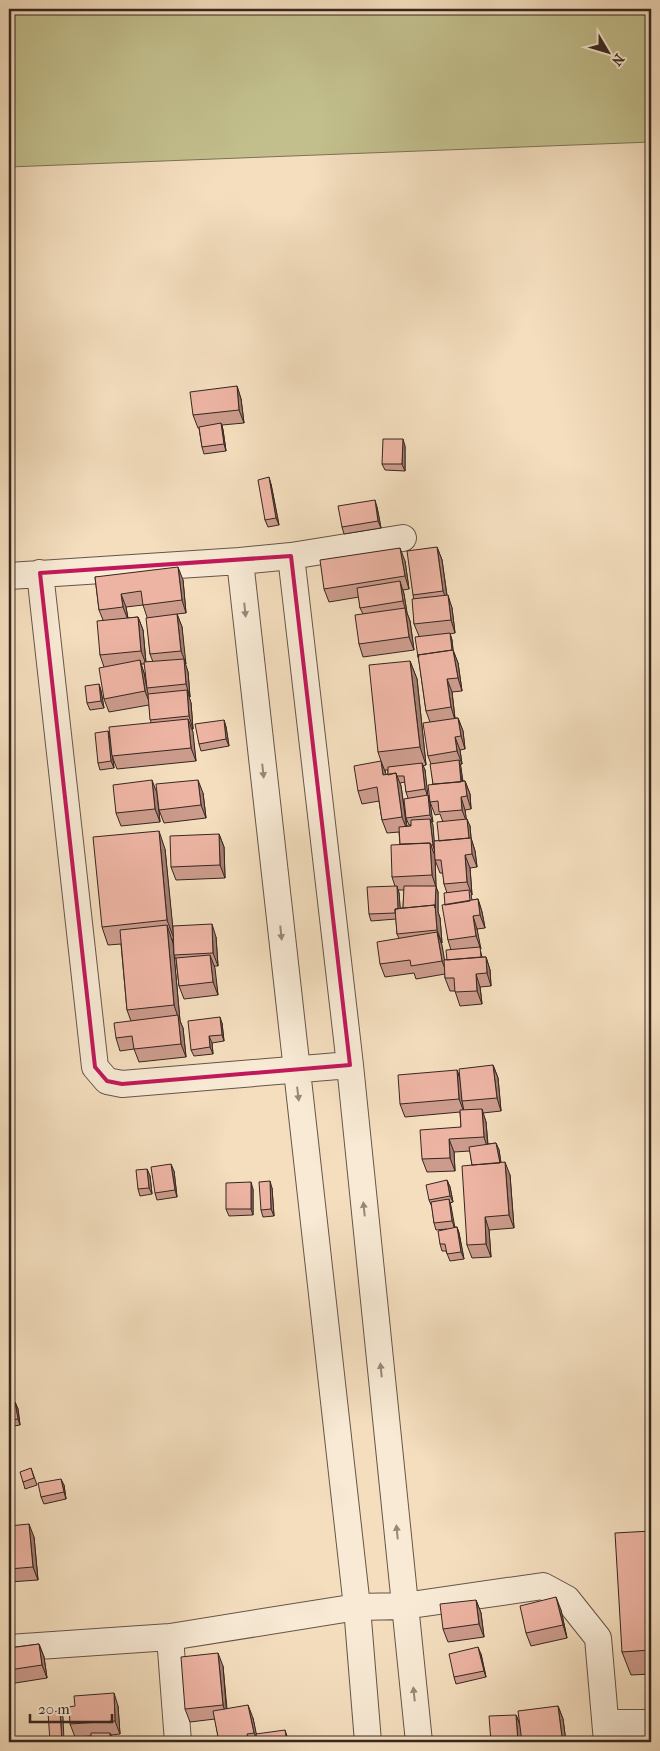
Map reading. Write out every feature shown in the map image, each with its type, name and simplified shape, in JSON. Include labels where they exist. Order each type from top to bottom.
[{"type":"street","points":[[9,576],[240,561],[291,556],[403,538]]},
{"type":"street","points":[[291,556],[350,1065],[418,1742]]},
{"type":"street","points":[[240,561],[295,1068],[357,1607],[368,1742]]},
{"type":"street","points":[[40,573],[94,1067],[107,1081],[122,1084],[295,1068],[350,1065]]},
{"type":"street","points":[[9,1648],[170,1637],[357,1607],[404,1606],[543,1586],[568,1599],[598,1638],[606,1733],[651,1723]]},
{"type":"street","points":[[170,1637],[178,1742]]},
{"type":"highlighted area","points":[[291,556],[350,1065],[122,1084],[107,1081],[95,1067],[40,573]]},
{"type":"shaded area","points":[[9,9],[651,9],[651,142],[9,167]]},
{"type":"building","points":[[237,386],[239,410],[193,415],[190,392]]},
{"type":"building","points":[[221,423],[224,444],[202,447],[199,427]]},
{"type":"building","points":[[383,439],[403,439],[402,464],[382,464]]},
{"type":"building","points":[[269,477],[276,518],[265,520],[258,480]]},
{"type":"building","points":[[375,500],[378,521],[342,527],[338,506]]},
{"type":"building","points":[[437,547],[443,591],[413,595],[407,551]]},
{"type":"building","points":[[400,548],[405,576],[324,589],[320,560]]},
{"type":"building","points":[[178,567],[182,600],[143,605],[141,591],[121,594],[123,607],[99,610],[95,577]]},
{"type":"building","points":[[400,581],[403,601],[360,608],[357,588]]},
{"type":"building","points":[[448,595],[451,620],[414,624],[412,599]]},
{"type":"building","points":[[405,608],[409,637],[359,644],[355,615]]},
{"type":"building","points":[[177,614],[181,651],[150,654],[146,618]]},
{"type":"building","points":[[138,617],[141,651],[100,655],[97,621]]},
{"type":"building","points":[[450,633],[452,650],[418,655],[418,657],[415,637]]},
{"type":"building","points":[[453,650],[458,678],[447,679],[451,707],[426,711],[418,655]]},
{"type":"building","points":[[184,659],[186,684],[147,688],[144,662]]},
{"type":"building","points":[[140,660],[145,691],[104,699],[99,668]]},
{"type":"building","points":[[410,661],[420,747],[378,752],[369,665]]},
{"type":"building","points":[[99,684],[101,701],[87,703],[85,686]]},
{"type":"building","points":[[187,690],[189,716],[150,720],[148,694]]},
{"type":"building","points":[[458,718],[461,736],[455,737],[457,751],[428,756],[423,723]]},
{"type":"building","points":[[188,719],[191,748],[112,756],[109,727]]},
{"type":"building","points":[[224,720],[226,739],[199,744],[195,724]]},
{"type":"building","points":[[108,731],[111,761],[98,763],[95,733]]},
{"type":"building","points":[[459,760],[461,782],[433,784],[430,764]]},
{"type":"building","points":[[381,761],[383,775],[396,773],[402,817],[382,820],[377,787],[358,791],[354,766]]},
{"type":"building","points":[[422,763],[425,789],[406,792],[404,776],[397,776],[396,773],[388,775],[388,767]]},
{"type":"building","points":[[152,780],[155,809],[116,813],[113,785]]},
{"type":"building","points":[[198,780],[201,805],[159,810],[156,784]]},
{"type":"building","points":[[465,781],[467,796],[461,797],[462,810],[439,812],[438,801],[430,802],[428,785]]},
{"type":"building","points":[[428,795],[430,815],[406,818],[404,799]]},
{"type":"building","points":[[430,819],[433,845],[430,843],[400,844],[399,827],[411,826],[411,820]]},
{"type":"building","points":[[467,819],[469,838],[439,841],[437,822]]},
{"type":"building","points":[[159,831],[167,920],[102,927],[93,837]]},
{"type":"building","points":[[219,834],[220,865],[171,867],[170,836]]},
{"type":"building","points":[[471,838],[472,854],[465,855],[467,882],[444,884],[441,860],[435,860],[434,841]]},
{"type":"building","points":[[430,843],[432,875],[392,877],[391,845]]},
{"type":"building","points":[[397,886],[398,909],[395,909],[395,913],[369,914],[367,887]]},
{"type":"building","points":[[404,886],[436,886],[435,908],[435,905],[403,908]]},
{"type":"building","points":[[469,890],[470,901],[445,905],[444,893]]},
{"type":"building","points":[[478,899],[480,915],[473,916],[476,936],[448,940],[442,905]]},
{"type":"building","points":[[435,905],[437,930],[397,934],[395,909]]},
{"type":"building","points":[[212,924],[213,953],[174,955],[173,926]]},
{"type":"building","points":[[167,925],[174,1005],[127,1010],[120,930]]},
{"type":"building","points":[[437,932],[442,961],[411,966],[410,960],[380,964],[377,942]]},
{"type":"building","points":[[480,947],[481,957],[447,960],[446,950]]},
{"type":"building","points":[[210,955],[213,982],[179,986],[176,958]]},
{"type":"building","points":[[486,957],[487,973],[476,974],[477,991],[455,992],[454,978],[445,978],[444,960]]},
{"type":"building","points":[[178,1015],[181,1044],[134,1049],[132,1036],[116,1038],[114,1023]]},
{"type":"building","points":[[220,1017],[222,1035],[209,1036],[210,1047],[191,1050],[188,1021]]},
{"type":"building","points":[[493,1065],[497,1098],[462,1101],[459,1069]]},
{"type":"building","points":[[457,1070],[459,1099],[400,1104],[398,1075]]},
{"type":"building","points":[[482,1109],[484,1137],[449,1139],[450,1158],[422,1159],[420,1130],[461,1127],[460,1110]]},
{"type":"building","points":[[496,1143],[500,1163],[472,1165],[469,1147]]},
{"type":"building","points":[[505,1162],[509,1215],[485,1217],[486,1244],[467,1245],[462,1166]]},
{"type":"building","points":[[171,1164],[175,1190],[155,1193],[151,1167]]},
{"type":"building","points":[[147,1169],[149,1188],[138,1189],[136,1170]]},
{"type":"building","points":[[447,1180],[450,1196],[429,1200],[426,1185]]},
{"type":"building","points":[[270,1181],[271,1209],[261,1210],[259,1182]]},
{"type":"building","points":[[251,1182],[251,1209],[226,1209],[226,1183]]},
{"type":"building","points":[[449,1199],[452,1221],[434,1223],[431,1202]]},
{"type":"building","points":[[457,1227],[461,1252],[447,1254],[445,1244],[440,1244],[438,1231]]},
{"type":"building","points":[[15,1402],[18,1419],[9,1420],[9,1403]]},
{"type":"building","points":[[31,1468],[34,1478],[23,1482],[20,1472]]},
{"type":"building","points":[[61,1479],[64,1492],[41,1497],[38,1483]]},
{"type":"building","points":[[29,1524],[33,1567],[9,1569],[9,1526]]},
{"type":"building","points":[[651,1531],[651,1650],[622,1652],[615,1533]]},
{"type":"building","points":[[556,1597],[563,1625],[526,1633],[520,1606]]},
{"type":"building","points":[[476,1600],[479,1624],[443,1629],[440,1604]]},
{"type":"building","points":[[39,1644],[42,1665],[9,1670],[9,1648]]},
{"type":"building","points":[[478,1647],[484,1671],[454,1677],[449,1654]]},
{"type":"building","points":[[218,1653],[223,1705],[185,1709],[181,1657]]},
{"type":"building","points":[[114,1693],[115,1721],[70,1724],[69,1707],[75,1706],[74,1696]]},
{"type":"building","points":[[248,1705],[254,1733],[247,1734],[249,1742],[219,1742],[213,1711]]},
{"type":"building","points":[[558,1706],[562,1737],[555,1738],[555,1742],[522,1742],[518,1711]]},
{"type":"building","points":[[60,1711],[62,1742],[50,1742],[48,1712]]},
{"type":"building","points":[[516,1715],[518,1742],[491,1742],[489,1716]]},
{"type":"building","points":[[285,1730],[287,1742],[257,1742],[256,1734]]},
{"type":"building","points":[[91,1733],[110,1733],[110,1742],[91,1742]]}]
